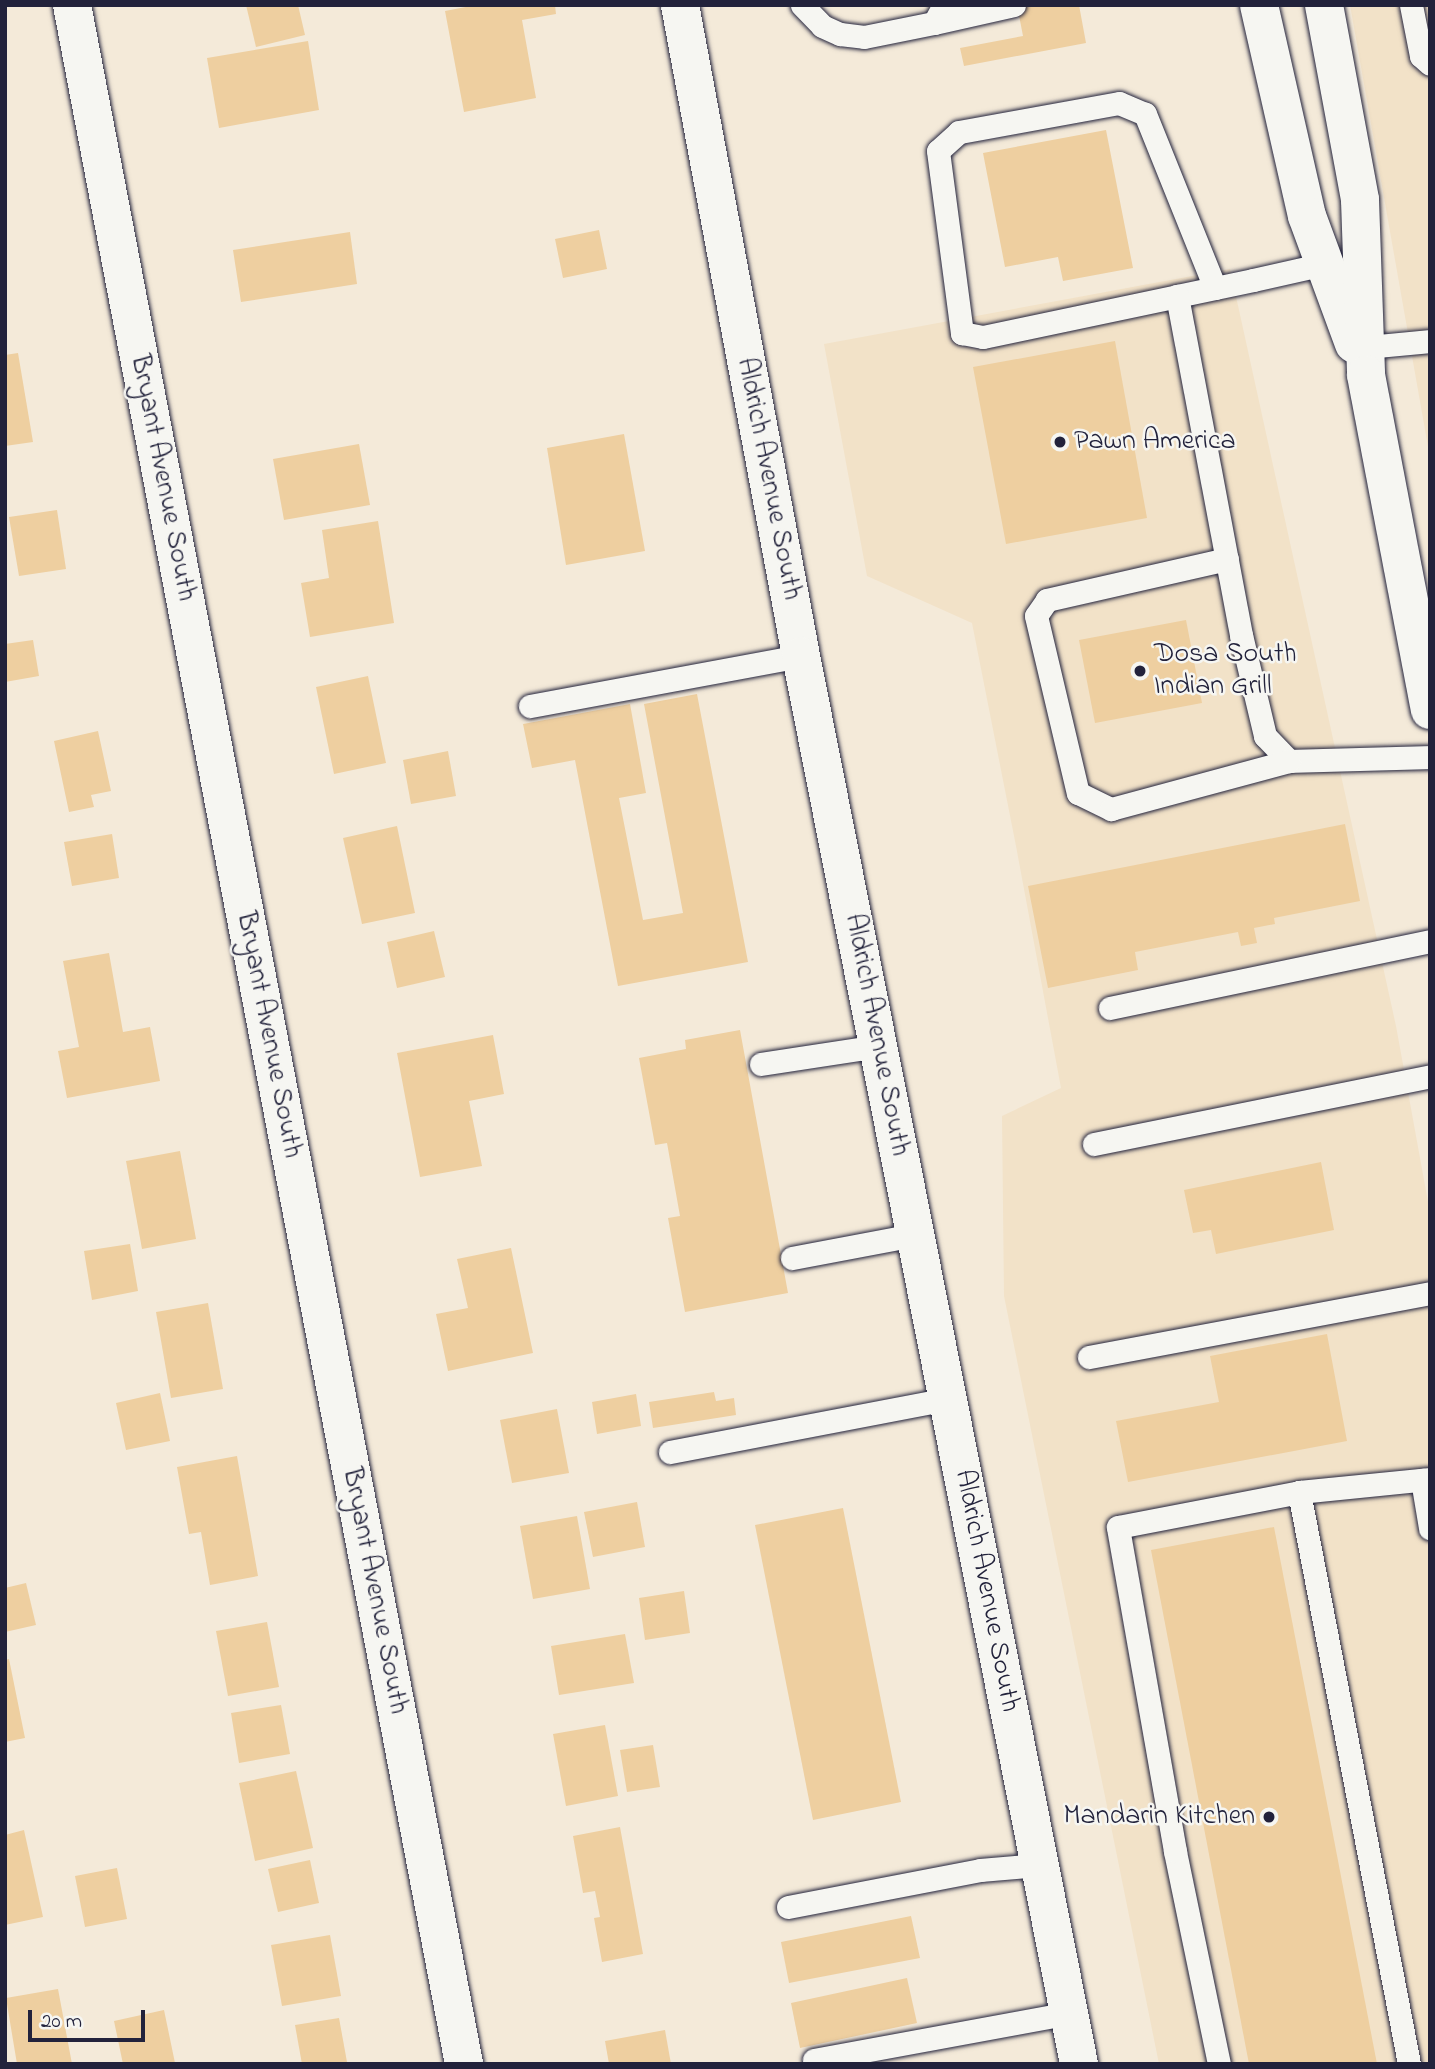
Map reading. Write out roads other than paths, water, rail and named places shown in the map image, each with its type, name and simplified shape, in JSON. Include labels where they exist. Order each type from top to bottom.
[{"type":"street","name":"Bryant Avenue South","points":[[72,5],[464,2064]]},
{"type":"street","name":"Aldrich Avenue South","points":[[680,5],[801,656],[1079,2064]]},
{"type":"street","points":[[1259,5],[1307,216],[1362,357],[1422,632],[1430,710]]},
{"type":"street","points":[[1324,5],[1360,200],[1362,357]]},
{"type":"lane","points":[[802,5],[822,26],[864,37],[939,14],[1014,5]]},
{"type":"lane","points":[[1411,5],[1421,56],[1430,64]]},
{"type":"lane","points":[[1215,288],[1145,114],[1119,103],[958,132],[937,151],[962,333],[983,337],[1215,288],[1324,264]]},
{"type":"lane","points":[[1177,296],[1227,559],[1265,736],[1289,761]]},
{"type":"lane","points":[[1362,357],[1430,341]]},
{"type":"lane","points":[[1227,559],[1047,600],[1036,616],[1078,793],[1111,809],[1289,761],[1430,757]]},
{"type":"lane","points":[[530,706],[801,656]]},
{"type":"lane","points":[[1110,1009],[1430,941]]},
{"type":"lane","points":[[761,1064],[878,1046]]},
{"type":"lane","points":[[1094,1144],[1430,1076]]},
{"type":"lane","points":[[792,1258],[914,1235]]},
{"type":"lane","points":[[1088,1357],[1430,1293]]},
{"type":"lane","points":[[670,1452],[948,1399]]},
{"type":"lane","points":[[1219,2064],[1175,1851],[1118,1527],[1300,1492],[1426,1480],[1430,1528]]},
{"type":"lane","points":[[1300,1492],[1409,2064]]},
{"type":"lane","points":[[788,1907],[979,1870],[1039,1865]]},
{"type":"lane","points":[[814,2060],[1069,2013]]},
{"type":"place","name":"Pawn America","points":[[1060,442]]},
{"type":"place","name":"Dosa South Indian Grill","points":[[1140,671]]},
{"type":"place","name":"Mandarin Kitchen","points":[[1269,1817]]}]
